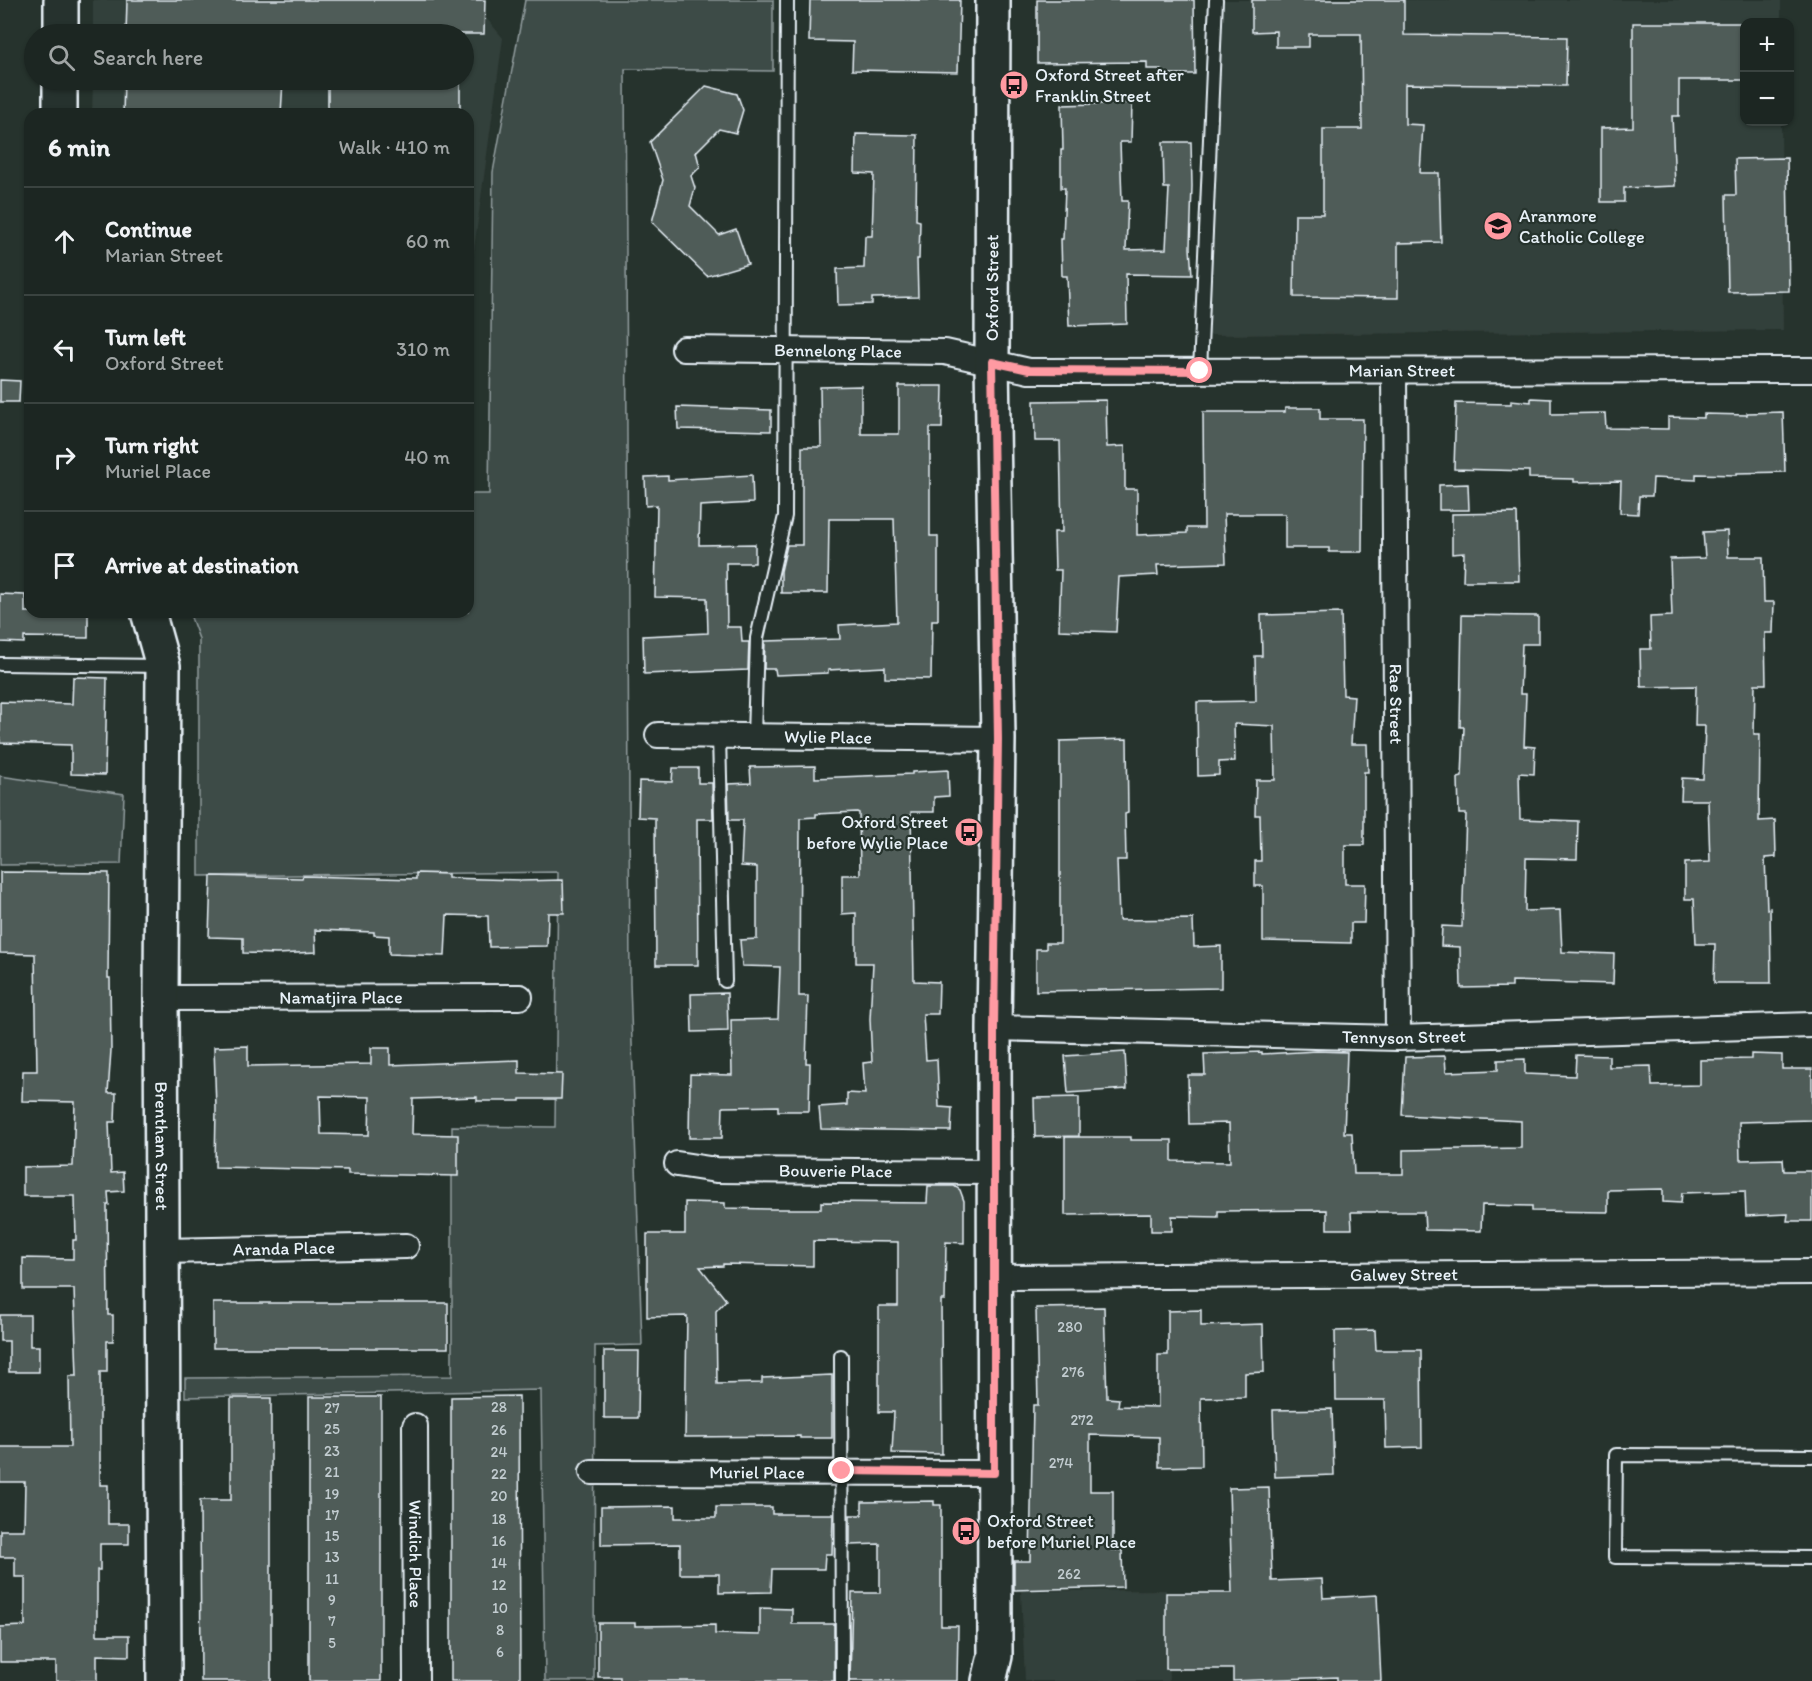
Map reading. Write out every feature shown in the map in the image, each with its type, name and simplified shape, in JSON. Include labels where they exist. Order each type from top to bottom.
[{"type":"main road","points":[[61,0],[61,24]]},
{"type":"main road","name":"Oxford Street","points":[[993,0],[992,362],[998,739],[994,1028],[996,1673]]},
{"type":"main road","points":[[60,90],[60,108]]},
{"type":"main road","name":"Brentham Street","points":[[150,618],[163,666],[161,998],[164,1681]]},
{"type":"street","name":"Bennelong Place","points":[[684,349],[945,352],[992,362]]},
{"type":"street","name":"Marian Street","points":[[992,362],[1029,370],[1812,370]]},
{"type":"street","name":"Rae Street","points":[[1394,370],[1398,1038]]},
{"type":"street","name":"Wylie Place","points":[[657,735],[998,739]]},
{"type":"street","name":"Namatjira Place","points":[[161,998],[520,997]]},
{"type":"street","name":"Tennyson Street","points":[[994,1028],[1398,1038],[1812,1025]]},
{"type":"street","name":"Bouverie Place","points":[[677,1164],[716,1170],[994,1172]]},
{"type":"street","name":"Aranda Place","points":[[162,1251],[406,1246]]},
{"type":"street","name":"Galwey Street","points":[[994,1277],[1812,1272]]},
{"type":"street","name":"Windich Place","points":[[415,1425],[416,1681]]},
{"type":"street","name":"Muriel Place","points":[[592,1472],[994,1473]]},
{"type":"lane","points":[[754,736],[758,638],[785,516],[787,0]]},
{"type":"lane","points":[[1200,371],[1216,0]]},
{"type":"lane","points":[[0,664],[163,666]]},
{"type":"lane","points":[[719,736],[725,981]]},
{"type":"lane","points":[[841,1356],[842,1681]]},
{"type":"lane","points":[[1812,1456],[1616,1455],[1615,1545],[1615,1557],[1812,1558]]},
{"type":"shaded area","points":[[93,0],[471,0],[503,38],[474,249],[474,108],[92,108],[93,90],[474,90],[474,24],[93,24]]},
{"type":"shaded area","points":[[525,0],[773,0],[773,71],[625,69],[630,983],[642,1345],[595,1346],[594,1681],[545,1681],[541,1390],[185,1397],[185,1378],[452,1376],[452,1126],[555,1127],[558,872],[199,876],[199,639],[191,618],[474,618],[474,494],[489,494],[493,172]]},
{"type":"shaded area","name":"Aranmore Catholic College","points":[[1222,0],[1781,0],[1781,18],[1740,18],[1740,126],[1781,126],[1783,330],[1209,335]]},
{"type":"shaded area","points":[[0,776],[124,794],[121,864],[0,865]]},
{"type":"shaded area","points":[[1166,1590],[1169,1681],[1025,1681],[1021,1591]]},
{"type":"building","points":[[127,0],[485,0],[484,34],[474,34],[474,24],[126,24]]},
{"type":"building","points":[[810,0],[960,0],[958,72],[852,70],[853,42],[809,41]]},
{"type":"building","points":[[1037,0],[1194,0],[1195,74],[1161,74],[1161,69],[1147,69],[1147,62],[1037,63]]},
{"type":"building","points":[[1252,0],[1404,0],[1404,35],[1567,37],[1566,86],[1405,84],[1405,124],[1423,125],[1420,173],[1439,173],[1441,242],[1398,243],[1398,298],[1294,297],[1295,214],[1323,214],[1323,129],[1362,129],[1361,34],[1309,34],[1309,47],[1276,47],[1276,31],[1252,32]]},
{"type":"building","points":[[1633,23],[1740,23],[1740,80],[1679,80],[1679,116],[1672,116],[1675,186],[1624,188],[1624,202],[1601,202],[1601,128],[1633,127]]},
{"type":"building","points":[[706,86],[737,94],[743,110],[736,133],[719,129],[696,152],[700,167],[691,176],[695,188],[690,206],[719,235],[736,229],[748,264],[707,276],[652,222],[663,180],[650,142]]},
{"type":"building","points":[[124,90],[282,90],[281,108],[123,108]]},
{"type":"building","points":[[328,90],[460,90],[460,108],[328,108]]},
{"type":"building","points":[[1132,103],[1131,142],[1120,142],[1122,201],[1128,201],[1126,250],[1166,249],[1169,188],[1164,188],[1163,142],[1191,142],[1192,275],[1126,274],[1127,324],[1069,326],[1067,276],[1062,276],[1061,239],[1063,239],[1065,188],[1061,188],[1062,105]]},
{"type":"building","points":[[856,134],[917,135],[916,220],[920,221],[919,259],[917,259],[918,297],[872,298],[872,304],[838,305],[837,269],[864,268],[865,236],[872,236],[874,174],[855,173]]},
{"type":"building","points":[[1787,158],[1789,291],[1728,292],[1726,195],[1736,195],[1735,159]]},
{"type":"building","points":[[0,380],[20,381],[19,402],[0,402]]},
{"type":"building","points":[[861,386],[861,434],[899,434],[899,386],[943,386],[942,428],[930,428],[930,536],[938,536],[938,620],[932,620],[931,679],[885,678],[885,667],[828,670],[828,673],[776,675],[775,669],[764,669],[765,641],[840,639],[839,625],[897,622],[894,519],[829,519],[828,593],[781,593],[781,571],[787,545],[802,545],[802,447],[821,447],[820,387]]},
{"type":"building","points":[[1531,398],[1551,399],[1551,414],[1605,413],[1606,428],[1668,429],[1668,417],[1704,418],[1704,414],[1747,415],[1747,413],[1783,412],[1785,472],[1737,473],[1737,475],[1696,474],[1696,480],[1653,478],[1652,496],[1639,496],[1638,514],[1620,513],[1621,481],[1574,482],[1574,479],[1529,478],[1529,471],[1454,469],[1456,403],[1511,404],[1511,400],[1531,402]]},
{"type":"building","points":[[1106,400],[1107,447],[1125,446],[1125,489],[1137,489],[1137,535],[1187,533],[1187,528],[1204,528],[1203,412],[1285,412],[1285,408],[1320,408],[1320,419],[1363,419],[1362,552],[1329,552],[1329,548],[1285,548],[1285,514],[1224,514],[1226,563],[1157,565],[1158,575],[1119,577],[1116,632],[1059,630],[1061,570],[1055,570],[1054,532],[1062,532],[1060,441],[1035,441],[1034,401]]},
{"type":"building","points":[[677,407],[771,410],[771,431],[678,429]]},
{"type":"building","points":[[752,475],[753,503],[700,506],[699,545],[755,544],[755,563],[726,563],[727,627],[741,627],[742,642],[749,642],[748,670],[644,674],[643,636],[708,633],[707,598],[655,597],[657,505],[646,506],[645,477],[668,476],[668,480]]},
{"type":"building","points":[[1468,484],[1469,510],[1439,510],[1439,485]]},
{"type":"building","points":[[1517,513],[1519,581],[1463,581],[1464,553],[1452,554],[1452,514]]},
{"type":"building","points":[[1727,531],[1728,557],[1763,557],[1764,602],[1774,602],[1773,633],[1765,633],[1766,684],[1755,684],[1754,734],[1760,734],[1759,821],[1775,820],[1776,857],[1765,858],[1767,909],[1770,908],[1771,983],[1714,983],[1715,944],[1696,944],[1694,899],[1685,899],[1685,863],[1710,862],[1708,800],[1681,800],[1682,778],[1703,779],[1705,726],[1695,726],[1696,686],[1641,687],[1640,649],[1651,649],[1650,617],[1672,616],[1670,559],[1705,558],[1703,532]]},
{"type":"building","points":[[0,594],[24,595],[24,618],[88,618],[88,638],[24,637],[24,643],[0,642]]},
{"type":"building","points":[[1341,613],[1343,695],[1354,696],[1351,744],[1367,744],[1368,772],[1364,772],[1364,845],[1345,845],[1345,884],[1365,884],[1364,923],[1351,923],[1351,943],[1263,941],[1263,886],[1255,886],[1255,861],[1261,861],[1260,815],[1255,815],[1256,780],[1275,780],[1274,726],[1234,724],[1235,761],[1219,762],[1219,775],[1198,776],[1197,702],[1256,701],[1255,656],[1262,656],[1261,615]]},
{"type":"building","points":[[1462,615],[1538,616],[1538,644],[1522,644],[1520,694],[1526,694],[1524,746],[1535,747],[1534,774],[1519,773],[1520,819],[1578,821],[1577,859],[1526,858],[1525,911],[1560,910],[1562,952],[1614,954],[1613,984],[1512,981],[1512,987],[1461,988],[1460,947],[1441,946],[1442,926],[1462,927],[1466,814],[1459,814],[1458,778],[1462,777],[1464,727],[1460,727]]},
{"type":"building","points":[[73,677],[107,678],[105,775],[71,774],[71,745],[0,743],[0,702],[72,704]]},
{"type":"building","points":[[1127,739],[1126,860],[1117,860],[1119,920],[1193,919],[1194,947],[1221,946],[1221,988],[1036,991],[1036,949],[1046,949],[1046,943],[1060,943],[1060,741]]},
{"type":"building","points":[[815,766],[815,778],[912,774],[912,772],[948,770],[949,796],[934,797],[934,812],[911,812],[914,981],[939,982],[938,1014],[923,1014],[926,1060],[937,1059],[939,1107],[952,1108],[951,1131],[821,1129],[819,1107],[847,1105],[847,1093],[865,1094],[863,1063],[872,1062],[870,1019],[873,963],[856,963],[856,913],[842,914],[842,875],[860,875],[859,813],[857,812],[816,814],[816,817],[800,818],[799,996],[808,996],[806,1063],[810,1063],[809,1111],[778,1111],[778,1106],[723,1107],[722,1138],[689,1138],[690,1074],[732,1075],[731,1020],[778,1019],[780,967],[742,966],[740,940],[757,939],[757,867],[741,866],[743,820],[729,820],[728,784],[751,783],[750,767]]},
{"type":"building","points":[[673,768],[698,768],[698,783],[712,783],[713,819],[697,819],[698,965],[656,965],[655,818],[638,817],[639,781],[672,782]]},
{"type":"building","points":[[0,872],[109,873],[108,978],[110,978],[111,1050],[108,1093],[116,1093],[115,1122],[109,1122],[111,1173],[123,1172],[124,1191],[108,1192],[108,1315],[113,1315],[113,1341],[107,1341],[107,1372],[100,1372],[100,1485],[108,1485],[108,1524],[129,1524],[129,1544],[100,1544],[100,1570],[97,1570],[97,1635],[129,1635],[129,1656],[97,1655],[97,1681],[56,1681],[56,1662],[0,1662],[0,1627],[25,1626],[25,1577],[15,1577],[15,1557],[0,1557],[0,1530],[24,1530],[25,1482],[0,1482],[0,1447],[70,1447],[69,1376],[77,1376],[74,1289],[23,1289],[23,1258],[73,1259],[73,1240],[76,1240],[75,1196],[23,1196],[23,1167],[73,1166],[75,1102],[22,1101],[23,1071],[37,1071],[35,954],[0,953]]},
{"type":"building","points":[[416,873],[448,874],[448,878],[563,880],[564,913],[548,913],[547,946],[489,947],[488,916],[447,915],[445,956],[389,954],[389,936],[374,935],[374,932],[315,930],[316,952],[277,954],[243,953],[243,938],[209,937],[211,876],[416,879]]},
{"type":"building","points":[[727,993],[728,1031],[692,1032],[691,994]]},
{"type":"building","points":[[248,1046],[248,1066],[371,1064],[371,1048],[390,1048],[390,1065],[519,1060],[519,1073],[562,1074],[561,1099],[477,1101],[477,1097],[413,1099],[412,1134],[458,1135],[458,1176],[348,1174],[348,1170],[215,1167],[214,1047]],"holes":[[[320,1096],[370,1097],[369,1135],[321,1134]]]},
{"type":"building","points":[[1125,1052],[1127,1089],[1068,1093],[1065,1056]]},
{"type":"building","points":[[1347,1052],[1344,1133],[1352,1133],[1354,1174],[1403,1174],[1403,1150],[1521,1148],[1521,1121],[1402,1115],[1405,1057],[1445,1056],[1446,1072],[1498,1070],[1498,1060],[1525,1059],[1525,1074],[1575,1076],[1576,1055],[1609,1056],[1609,1067],[1651,1066],[1652,1086],[1700,1085],[1700,1060],[1751,1059],[1751,1054],[1782,1055],[1782,1069],[1812,1069],[1812,1120],[1739,1122],[1740,1160],[1783,1159],[1784,1171],[1812,1171],[1812,1221],[1787,1221],[1788,1214],[1746,1216],[1745,1191],[1682,1193],[1681,1203],[1663,1202],[1663,1189],[1608,1190],[1608,1212],[1532,1211],[1532,1206],[1482,1205],[1481,1231],[1425,1230],[1424,1212],[1351,1212],[1352,1229],[1327,1229],[1327,1210],[1218,1211],[1218,1217],[1172,1216],[1172,1231],[1151,1231],[1151,1214],[1065,1215],[1065,1137],[1131,1137],[1131,1140],[1172,1140],[1172,1161],[1230,1162],[1229,1123],[1189,1124],[1188,1075],[1205,1075],[1204,1054]]},
{"type":"building","points":[[1079,1097],[1079,1136],[1035,1137],[1034,1098]]},
{"type":"building","points":[[928,1186],[954,1186],[960,1190],[964,1201],[964,1243],[946,1242],[945,1300],[941,1300],[942,1454],[892,1453],[894,1412],[879,1412],[879,1306],[898,1306],[898,1242],[813,1241],[813,1266],[723,1264],[723,1266],[700,1267],[726,1300],[716,1311],[717,1384],[762,1383],[762,1378],[832,1375],[832,1438],[685,1437],[687,1316],[647,1317],[647,1234],[685,1234],[685,1202],[725,1203],[725,1208],[768,1209],[821,1209],[821,1202],[927,1203]]},
{"type":"building","points":[[213,1303],[448,1303],[448,1348],[213,1348]]},
{"type":"building","points":[[1104,1307],[1107,1398],[1119,1399],[1118,1406],[1158,1407],[1158,1355],[1168,1355],[1168,1311],[1201,1310],[1201,1326],[1263,1324],[1264,1372],[1245,1373],[1245,1397],[1201,1398],[1202,1466],[1159,1467],[1159,1437],[1090,1435],[1090,1491],[1113,1491],[1113,1550],[1122,1550],[1123,1587],[1014,1590],[1014,1561],[1030,1561],[1033,1405],[1038,1405],[1036,1308]]},
{"type":"building","points":[[0,1315],[30,1315],[30,1346],[39,1346],[39,1372],[9,1372],[9,1341],[0,1341]]},
{"type":"building","points":[[1375,1330],[1376,1350],[1421,1350],[1422,1447],[1386,1448],[1385,1400],[1336,1400],[1335,1331]]},
{"type":"building","points":[[604,1351],[639,1351],[638,1418],[604,1418]]},
{"type":"building","points":[[519,1396],[520,1681],[451,1681],[451,1397]]},
{"type":"building","points":[[309,1397],[381,1397],[381,1681],[309,1681]]},
{"type":"building","points":[[231,1398],[271,1398],[271,1681],[201,1681],[200,1500],[231,1500]]},
{"type":"building","points":[[1332,1409],[1334,1475],[1275,1477],[1273,1410]]},
{"type":"building","points":[[1269,1487],[1272,1581],[1322,1579],[1323,1598],[1377,1595],[1381,1681],[1337,1681],[1337,1677],[1233,1681],[1233,1669],[1166,1669],[1166,1593],[1232,1593],[1229,1488]]},
{"type":"building","points":[[934,1501],[934,1505],[941,1505],[941,1626],[958,1626],[957,1681],[850,1681],[852,1593],[880,1593],[880,1544],[850,1545],[850,1515],[862,1515],[862,1502]]},
{"type":"building","points":[[675,1506],[675,1518],[716,1518],[716,1507],[772,1507],[772,1514],[833,1514],[832,1554],[825,1554],[824,1569],[772,1569],[771,1592],[719,1593],[719,1574],[680,1574],[680,1544],[601,1545],[601,1507]]},
{"type":"building","points":[[760,1608],[792,1609],[792,1624],[834,1624],[834,1681],[620,1681],[620,1677],[598,1677],[598,1623],[635,1623],[635,1626],[715,1625],[715,1634],[760,1635]]},
{"type":"place","name":"Oxford Street after Franklin Street","points":[[1014,85]]},
{"type":"place","name":"Aranmore Catholic College","points":[[1498,226]]},
{"type":"place","name":"Oxford Street before Wylie Place","points":[[969,832]]},
{"type":"place","name":"Oxford Street before Muriel Place","points":[[966,1531]]},
{"type":"route","points":[[842,1471],[994,1473],[994,1028],[998,739],[992,362],[1029,370],[1200,371]]}]
